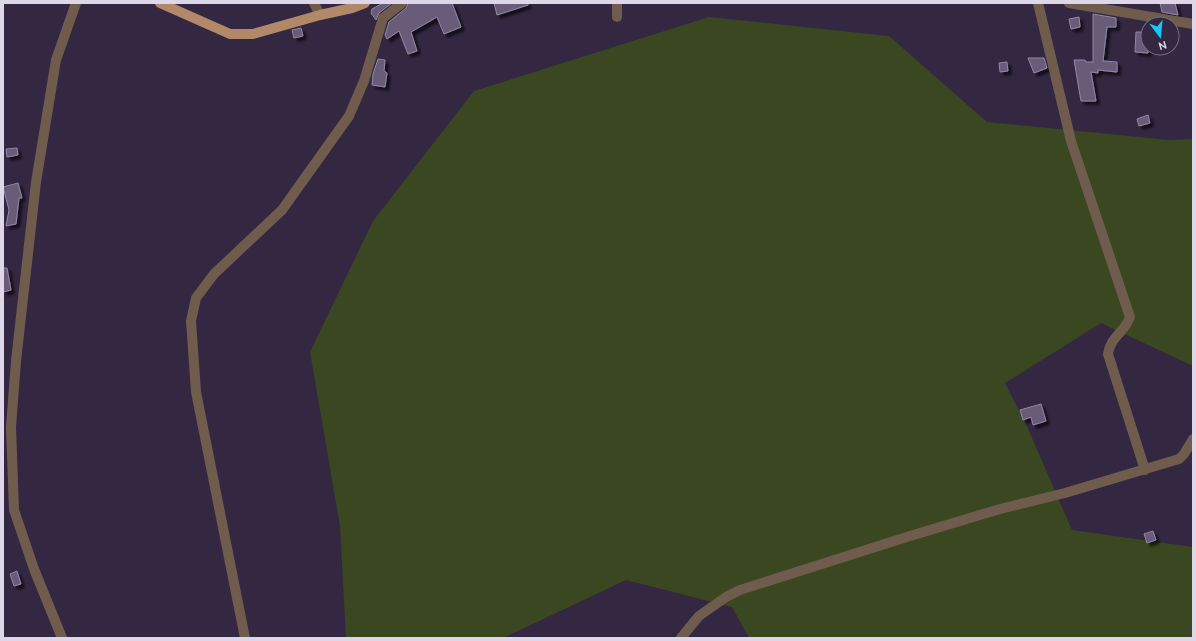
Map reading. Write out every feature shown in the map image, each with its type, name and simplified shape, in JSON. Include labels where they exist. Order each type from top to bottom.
[{"type":"main road","points":[[160,3],[230,34],[254,34],[352,8],[365,3]]},
{"type":"street","points":[[62,638],[34,569],[14,510],[11,427],[16,362],[36,182],[56,60],[76,3]]},
{"type":"street","points":[[314,3],[320,16]]},
{"type":"street","points":[[245,638],[196,392],[191,322],[196,298],[214,274],[282,210],[348,116],[364,80],[383,18],[402,3]]},
{"type":"street","points":[[617,3],[617,17]]},
{"type":"street","points":[[1038,3],[1071,141],[1130,317],[1127,326],[1109,346],[1108,354],[1145,470]]},
{"type":"street","points":[[1069,3],[1193,24]]},
{"type":"street","points":[[681,638],[699,616],[726,597],[740,590],[1000,509],[1065,493],[1179,459],[1184,454],[1193,439]]},
{"type":"green space","points":[[709,17],[889,36],[987,122],[1169,140],[1193,139],[1193,366],[1101,323],[1005,383],[1026,424],[1072,530],[1193,547],[1193,638],[749,638],[732,607],[626,580],[503,638],[346,638],[340,526],[310,352],[373,221],[474,91]]},
{"type":"building","points":[[383,3],[392,3],[379,13],[376,20],[371,13],[372,9]]},
{"type":"building","points":[[408,3],[452,3],[461,27],[444,34],[437,17],[411,32],[417,51],[408,54],[399,31],[387,39],[385,35],[389,22],[406,8]]},
{"type":"building","points":[[494,3],[528,3],[528,5],[497,15]]},
{"type":"building","points":[[1160,3],[1175,3],[1178,15],[1162,12]]},
{"type":"building","points":[[1093,14],[1116,18],[1116,27],[1107,27],[1103,61],[1117,62],[1117,72],[1098,70],[1098,73],[1091,72],[1096,101],[1081,101],[1074,60],[1093,62]]},
{"type":"building","points":[[1079,17],[1080,27],[1071,29],[1069,19]]},
{"type":"building","points":[[301,28],[303,36],[294,38],[292,30]]},
{"type":"building","points":[[1136,32],[1140,32],[1140,52],[1135,52]]},
{"type":"building","points":[[1028,58],[1044,58],[1047,68],[1034,73]]},
{"type":"building","points":[[378,59],[385,60],[384,71],[387,73],[385,87],[372,85],[373,74]]},
{"type":"building","points":[[1007,62],[1008,71],[1000,72],[999,63]]},
{"type":"building","points":[[1148,115],[1150,123],[1139,126],[1137,119]]},
{"type":"building","points":[[17,148],[18,155],[7,157],[6,149]]},
{"type":"building","points":[[18,183],[22,198],[19,198],[16,224],[6,226],[9,210],[3,187]]},
{"type":"building","points":[[3,268],[7,268],[11,290],[3,292]]},
{"type":"building","points":[[1041,404],[1046,421],[1033,425],[1031,417],[1023,420],[1020,410]]},
{"type":"building","points":[[1153,531],[1156,540],[1147,543],[1144,534]]},
{"type":"building","points":[[17,571],[21,584],[14,586],[10,574]]}]
